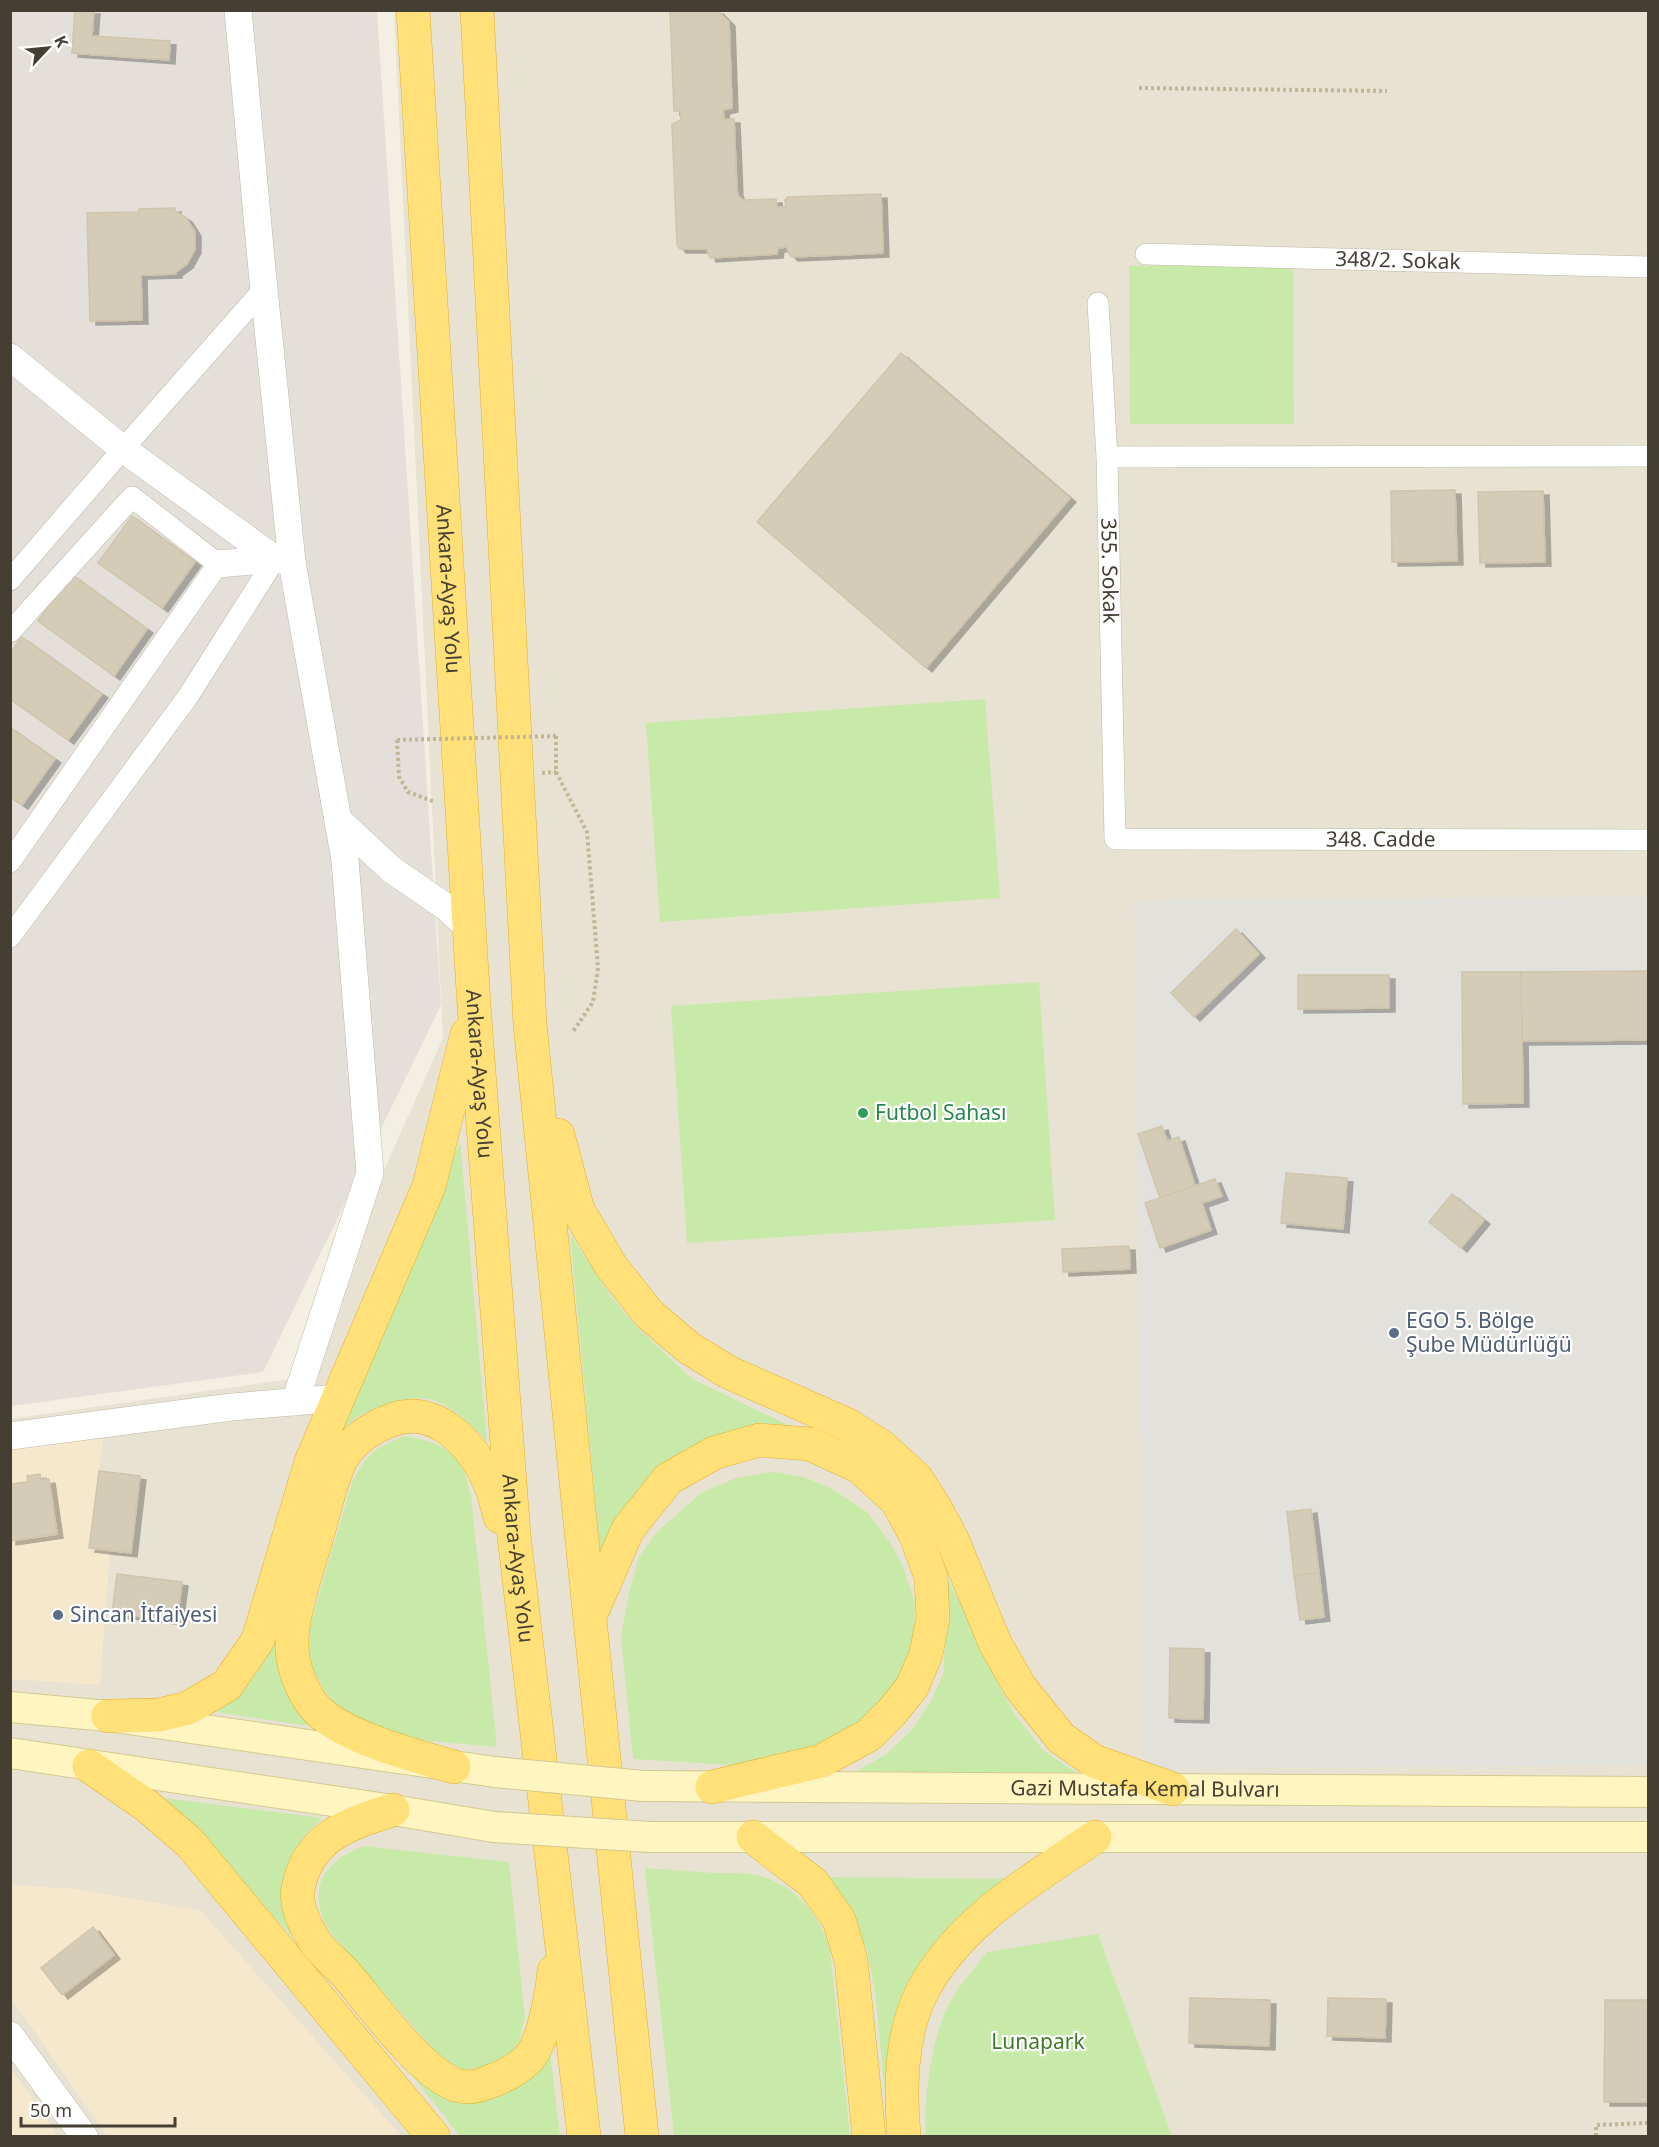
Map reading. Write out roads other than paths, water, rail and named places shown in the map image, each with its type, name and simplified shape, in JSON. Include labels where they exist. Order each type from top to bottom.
[{"type":"highway","name":"Ankara-Ayaş Yolu","points":[[413,10],[474,1006],[514,1536],[584,2136]]},
{"type":"highway","points":[[477,10],[530,1024],[642,2136]]},
{"type":"highway","points":[[108,1716],[159,1715],[188,1708],[227,1685],[258,1641],[311,1462],[429,1186],[474,1006]]},
{"type":"highway","points":[[530,1024],[565,1167],[578,1210],[611,1266],[649,1314],[689,1348],[728,1372],[848,1425],[881,1446],[916,1479],[936,1509],[952,1539],[995,1642],[1020,1687],[1061,1738],[1094,1761],[1173,1789]]},
{"type":"highway","points":[[454,1767],[389,1748],[340,1727],[314,1706],[298,1677],[292,1646],[296,1612],[336,1474],[347,1449],[375,1427],[400,1416],[424,1417],[444,1425],[462,1439],[478,1461],[492,1487],[524,1613]]},
{"type":"highway","points":[[590,1616],[628,1529],[668,1479],[714,1453],[759,1440],[810,1444],[860,1467],[897,1501],[916,1536],[931,1577],[933,1618],[926,1654],[912,1687],[869,1735],[821,1761],[712,1786]]},
{"type":"highway","points":[[89,1766],[147,1806],[190,1843],[433,2136]]},
{"type":"highway","points":[[393,1810],[345,1826],[324,1840],[309,1856],[298,1889],[298,1903],[314,1940],[425,2066],[457,2085],[478,2087],[500,2078],[528,2060],[537,2044],[552,1995],[559,1921]]},
{"type":"highway","points":[[753,1837],[813,1883],[839,1920],[851,1960],[869,2136]]},
{"type":"highway","points":[[904,2136],[902,2091],[904,2058],[911,2022],[922,1993],[939,1965],[971,1928],[1014,1892],[1095,1837]]},
{"type":"main road","name":"Gazi Mustafa Kemal Bulvarı","points":[[10,1707],[108,1716],[454,1767],[644,1786],[1648,1792]]},
{"type":"main road","points":[[12,1753],[494,1827],[650,1837],[1648,1837]]},
{"type":"street","points":[[238,10],[264,289],[284,560],[345,860],[370,1173],[295,1402]]},
{"type":"street","name":"348/2. Sokak","points":[[1146,254],[1648,267]]},
{"type":"street","points":[[10,580],[264,289]]},
{"type":"street","name":"355. Sokak","points":[[1098,303],[1107,457],[1115,839]]},
{"type":"street","points":[[10,357],[123,448],[284,560]]},
{"type":"street","points":[[1107,457],[1648,456]]},
{"type":"street","points":[[10,632],[132,497],[218,564],[284,560]]},
{"type":"street","points":[[10,936],[187,698],[284,560]]},
{"type":"street","points":[[10,862],[218,564]]},
{"type":"street","points":[[338,820],[392,870],[447,907],[469,928]]},
{"type":"street","name":"348. Cadde","points":[[1115,839],[1648,840]]},
{"type":"street","points":[[10,1436],[232,1407],[339,1398]]},
{"type":"street","points":[[10,2035],[84,2136]]},
{"type":"place","name":"Futbol Sahası","points":[[863,1113]]},
{"type":"place","name":"EGO 5. Bölge Şube Müdürlüğü","points":[[1394,1333]]},
{"type":"place","name":"Sincan İtfaiyesi","points":[[58,1615]]},
{"type":"park label","name":"Lunapark","points":[[1038,2042]]}]
